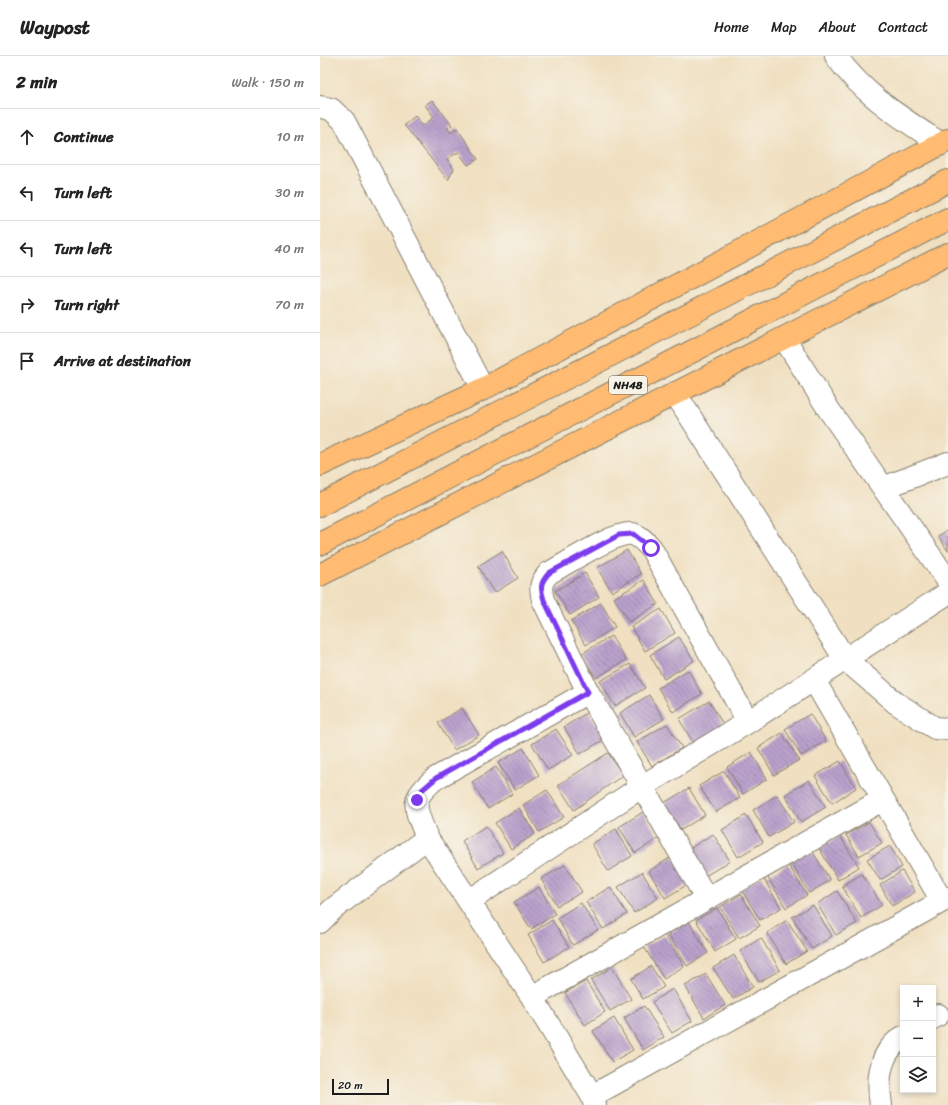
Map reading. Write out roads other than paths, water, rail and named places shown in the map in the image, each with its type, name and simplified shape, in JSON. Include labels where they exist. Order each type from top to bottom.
[{"type":"highway","points":[[320,465],[483,389],[944,142]]},
{"type":"highway","name":"NH48","points":[[320,506],[948,182]]},
{"type":"highway","name":"NH48","points":[[320,544],[942,222]]},
{"type":"highway","points":[[320,575],[948,254]]},
{"type":"street","points":[[836,56],[845,68],[875,98],[944,142]]},
{"type":"street","points":[[320,107],[331,109],[344,121],[483,389]]},
{"type":"street","points":[[784,338],[829,410],[948,581]]},
{"type":"street","points":[[675,394],[844,659],[896,703],[935,728],[948,729]]},
{"type":"street","points":[[883,488],[948,463]]},
{"type":"street","points":[[706,898],[641,787],[588,692],[544,600],[541,590],[542,581],[549,573],[619,535],[633,534],[651,548],[748,722]]},
{"type":"street","points":[[469,901],[641,787],[748,722],[948,593]]},
{"type":"street","points":[[588,692],[436,778],[422,790],[417,800],[417,812],[427,838],[532,997],[593,1100],[945,900],[882,800],[814,680]]},
{"type":"street","points":[[532,997],[882,800]]},
{"type":"street","points":[[320,922],[333,909],[427,838]]},
{"type":"street","points":[[881,1105],[879,1093],[880,1069],[885,1055],[900,1039]]}]
